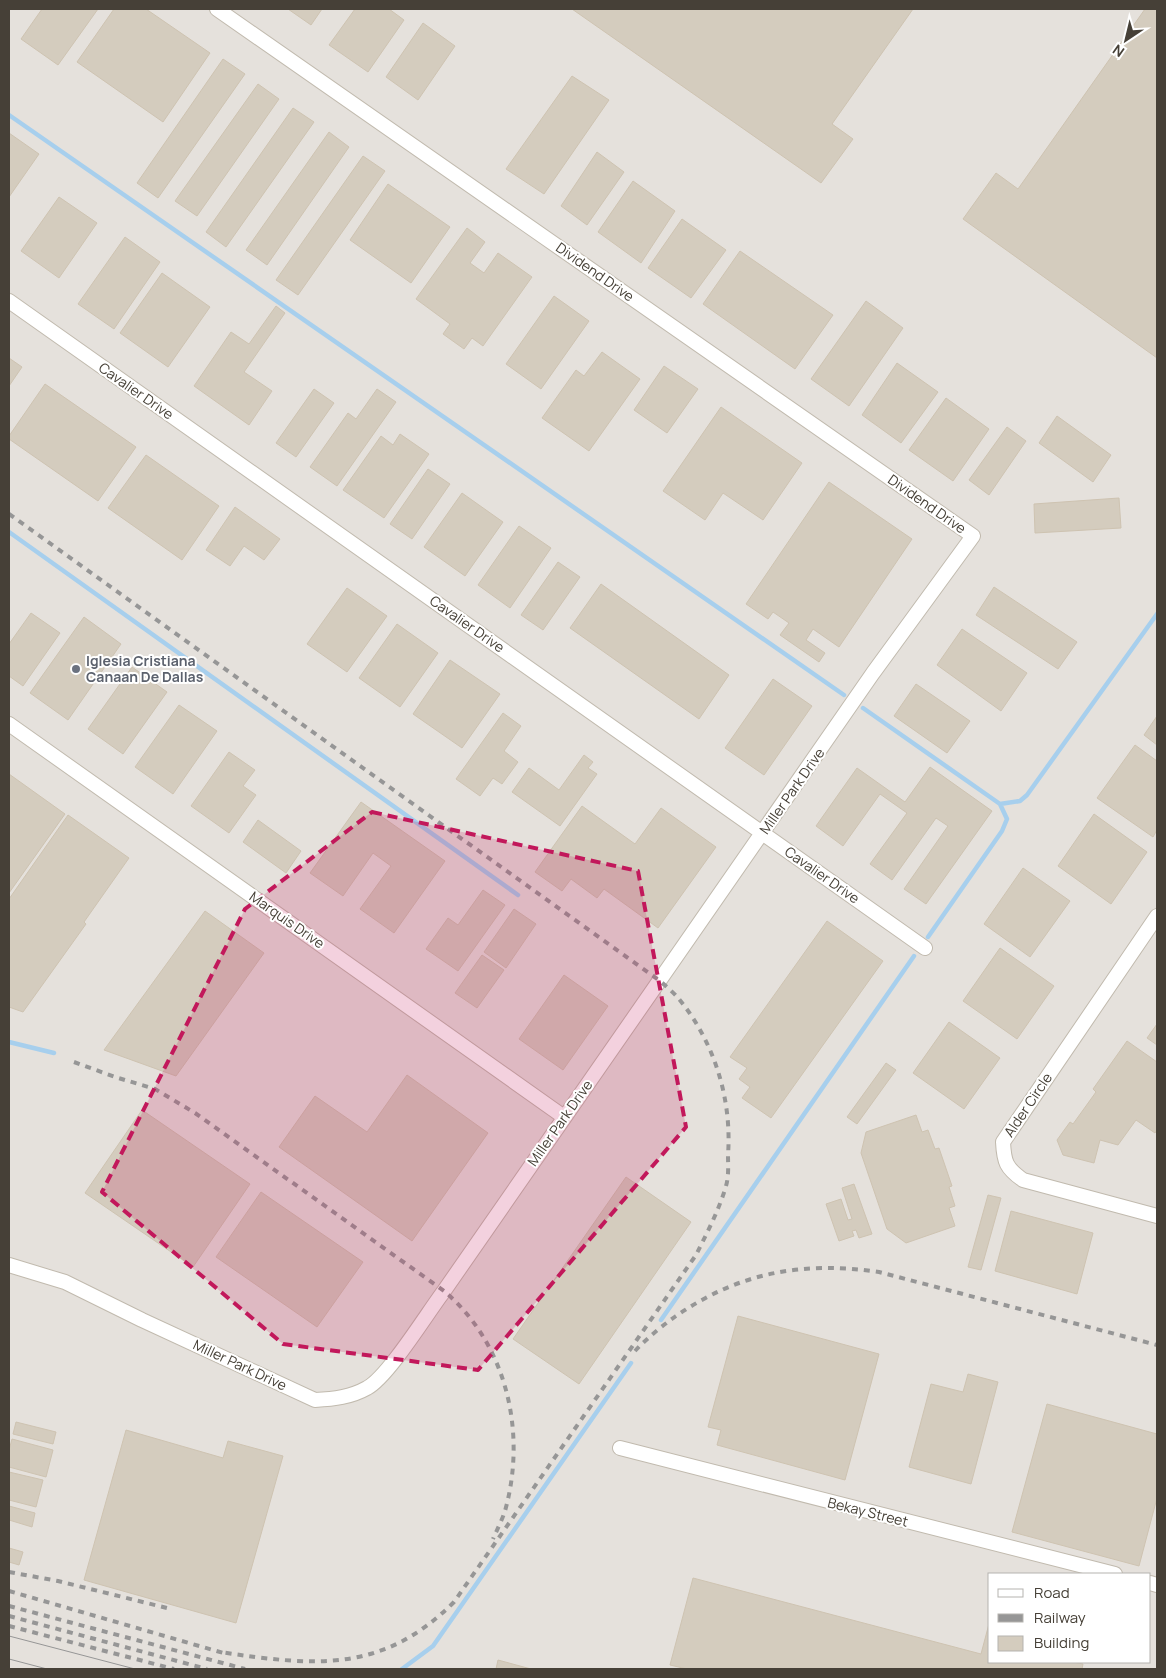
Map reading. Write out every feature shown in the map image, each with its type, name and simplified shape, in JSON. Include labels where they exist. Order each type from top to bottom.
[{"type":"street","name":"Dividend Drive","points":[[217,9],[973,536]]},
{"type":"street","name":"Cavalier Drive","points":[[9,301],[925,948]]},
{"type":"street","name":"Miller Park Drive","points":[[9,1265],[64,1282],[315,1400],[341,1398],[369,1388],[388,1370],[873,673],[973,536]]},
{"type":"street","name":"Marquis Drive","points":[[9,724],[564,1117]]},
{"type":"street","name":"Alder Circle","points":[[1157,916],[1003,1142],[1004,1160],[1011,1172],[1023,1180],[1157,1216]]},
{"type":"street","name":"Bekay Street","points":[[620,1448],[1111,1573]]},
{"type":"highlighted area","points":[[372,812],[638,871],[686,1127],[478,1370],[283,1344],[102,1192],[245,909]]},
{"type":"shaded area","points":[[9,9],[1157,9],[1157,1669],[9,1669]]},
{"type":"building","points":[[42,9],[98,9],[58,65],[21,39]]},
{"type":"building","points":[[114,9],[146,9],[210,53],[163,122],[77,62]]},
{"type":"building","points":[[288,9],[322,9],[311,25]]},
{"type":"building","points":[[355,9],[389,9],[404,20],[368,72],[329,45]]},
{"type":"building","points":[[572,9],[913,9],[832,124],[853,139],[821,183]]},
{"type":"building","points":[[1145,9],[1157,9],[1157,358],[963,219],[996,173],[1018,189]]},
{"type":"building","points":[[423,23],[455,46],[418,100],[386,77]]},
{"type":"building","points":[[223,59],[245,74],[158,198],[137,183]]},
{"type":"building","points":[[572,76],[609,100],[544,194],[506,169]]},
{"type":"building","points":[[258,84],[279,99],[197,216],[175,201]]},
{"type":"building","points":[[293,108],[314,122],[226,247],[206,232]]},
{"type":"building","points":[[329,132],[349,147],[267,265],[246,250]]},
{"type":"building","points":[[9,133],[39,154],[9,197]]},
{"type":"building","points":[[597,152],[624,172],[587,225],[561,206]]},
{"type":"building","points":[[363,156],[385,171],[298,295],[276,280]]},
{"type":"building","points":[[633,181],[675,211],[641,263],[598,232]]},
{"type":"building","points":[[388,184],[450,227],[411,283],[350,240]]},
{"type":"building","points":[[59,197],[97,223],[59,278],[21,251]]},
{"type":"building","points":[[682,219],[726,250],[691,298],[648,268]]},
{"type":"building","points":[[467,228],[485,242],[470,263],[484,273],[498,253],[532,277],[483,346],[472,338],[464,349],[443,334],[450,324],[416,299]]},
{"type":"building","points":[[125,237],[160,262],[114,329],[78,304]]},
{"type":"building","points":[[740,251],[833,315],[795,369],[703,304]]},
{"type":"building","points":[[162,273],[210,307],[168,367],[120,333]]},
{"type":"building","points":[[554,296],[589,321],[541,389],[506,364]]},
{"type":"building","points":[[866,301],[903,328],[849,406],[811,379]]},
{"type":"building","points":[[276,306],[285,313],[244,372],[272,391],[249,425],[194,386],[231,332],[249,344]]},
{"type":"building","points":[[602,352],[640,379],[589,451],[542,418],[576,370],[584,376]]},
{"type":"building","points":[[9,358],[22,367],[9,386]]},
{"type":"building","points":[[897,363],[938,392],[901,443],[862,415]]},
{"type":"building","points":[[664,366],[698,389],[667,433],[634,410]]},
{"type":"building","points":[[45,384],[136,447],[98,501],[9,439],[9,436]]},
{"type":"building","points":[[314,389],[334,403],[296,457],[276,443]]},
{"type":"building","points":[[377,389],[396,402],[337,486],[310,467],[348,413],[356,419]]},
{"type":"building","points":[[946,398],[989,429],[953,481],[909,450]]},
{"type":"building","points":[[721,407],[802,463],[763,520],[723,493],[705,520],[663,491]]},
{"type":"building","points":[[1057,416],[1111,455],[1093,482],[1039,443]]},
{"type":"building","points":[[1007,427],[1026,441],[989,495],[969,480]]},
{"type":"building","points":[[400,434],[429,454],[384,518],[343,490],[381,436],[393,445]]},
{"type":"building","points":[[146,455],[219,506],[182,560],[108,508]]},
{"type":"building","points":[[428,469],[450,484],[412,539],[390,524]]},
{"type":"building","points":[[829,482],[912,539],[839,647],[813,629],[806,640],[825,653],[819,662],[780,635],[789,623],[773,612],[768,619],[746,604]]},
{"type":"building","points":[[462,493],[503,522],[465,576],[424,547]]},
{"type":"building","points":[[1119,498],[1121,528],[1035,533],[1034,504]]},
{"type":"building","points":[[235,507],[280,539],[264,560],[244,546],[230,566],[206,550]]},
{"type":"building","points":[[519,526],[551,548],[510,608],[478,585]]},
{"type":"building","points":[[558,562],[580,577],[543,630],[521,615]]},
{"type":"building","points":[[601,584],[729,675],[699,719],[570,628]]},
{"type":"building","points":[[994,587],[1077,642],[1058,669],[976,615]]},
{"type":"building","points":[[347,588],[387,616],[347,672],[307,644]]},
{"type":"building","points":[[31,613],[60,633],[23,686],[9,676],[9,644]]},
{"type":"building","name":"Iglesia Cristiana Canaan De Dallas","points":[[84,617],[121,644],[68,720],[30,693]]},
{"type":"building","points":[[397,624],[438,653],[400,707],[359,678]]},
{"type":"building","points":[[962,629],[1027,673],[1001,711],[937,665]]},
{"type":"building","points":[[450,660],[500,694],[462,748],[413,714]]},
{"type":"building","points":[[132,667],[167,692],[123,754],[88,729]]},
{"type":"building","points":[[773,679],[812,706],[764,775],[725,748]]},
{"type":"building","points":[[916,684],[970,721],[947,753],[894,716]]},
{"type":"building","points":[[179,705],[217,731],[173,794],[135,767]]},
{"type":"building","points":[[503,713],[521,726],[504,751],[518,762],[502,784],[493,778],[480,796],[456,779]]},
{"type":"building","points":[[1157,716],[1157,745],[1144,735]]},
{"type":"building","points":[[1135,745],[1157,761],[1157,830],[1153,837],[1097,798]]},
{"type":"building","points":[[229,752],[255,770],[243,786],[256,795],[229,833],[191,806]]},
{"type":"building","points":[[584,755],[593,762],[588,768],[597,774],[560,826],[512,792],[529,768],[559,790]]},
{"type":"building","points":[[930,767],[992,811],[926,904],[904,889],[948,826],[936,818],[892,880],[870,864],[907,813],[880,794],[843,846],[816,826],[857,768],[905,802]]},
{"type":"building","points":[[9,774],[65,814],[9,893]]},
{"type":"building","points":[[361,802],[445,861],[394,933],[360,909],[391,866],[373,853],[343,896],[310,873]]},
{"type":"building","points":[[582,806],[635,844],[661,808],[716,847],[658,928],[604,889],[597,898],[571,879],[562,891],[535,872]]},
{"type":"building","points":[[1094,814],[1147,852],[1111,904],[1058,866]]},
{"type":"building","points":[[68,815],[129,858],[84,922],[86,924],[23,1012],[9,1007],[9,899]]},
{"type":"building","points":[[258,820],[301,851],[286,873],[243,842]]},
{"type":"building","points":[[1023,868],[1070,901],[1030,957],[984,924]]},
{"type":"building","points":[[483,890],[505,905],[458,971],[426,949],[448,918],[458,925]]},
{"type":"building","points":[[514,909],[536,924],[506,968],[484,952]]},
{"type":"building","points":[[205,911],[264,953],[176,1076],[104,1050]]},
{"type":"building","points":[[827,921],[883,961],[771,1118],[742,1098],[750,1087],[739,1079],[747,1068],[730,1057]]},
{"type":"building","points":[[1000,948],[1054,986],[1017,1039],[963,1001]]},
{"type":"building","points":[[482,955],[504,970],[477,1008],[455,993]]},
{"type":"building","points":[[564,975],[608,1006],[563,1070],[519,1039]]},
{"type":"building","points":[[949,1022],[1000,1058],[964,1109],[913,1073]]},
{"type":"building","points":[[1157,1024],[1157,1045],[1147,1038]]},
{"type":"building","points":[[1127,1041],[1157,1062],[1157,1130],[1155,1133],[1136,1120],[1118,1145],[1100,1140],[1094,1163],[1063,1155],[1057,1140],[1070,1122],[1073,1124],[1096,1092],[1093,1089]]},
{"type":"building","points":[[886,1063],[896,1070],[857,1124],[847,1117]]},
{"type":"building","points":[[407,1075],[488,1133],[412,1241],[279,1147],[315,1096],[367,1132]]},
{"type":"building","points":[[142,1110],[250,1184],[193,1267],[85,1193]]},
{"type":"building","points":[[916,1115],[922,1132],[928,1130],[935,1149],[939,1148],[952,1186],[949,1187],[955,1206],[949,1208],[955,1226],[906,1243],[887,1229],[861,1153],[866,1132]]},
{"type":"building","points":[[626,1177],[691,1222],[579,1384],[513,1339]]},
{"type":"building","points":[[854,1184],[872,1234],[859,1238],[856,1230],[852,1231],[854,1236],[839,1241],[826,1204],[841,1199],[848,1220],[852,1219],[842,1188]]},
{"type":"building","points":[[261,1192],[363,1262],[317,1327],[216,1257]]},
{"type":"building","points":[[988,1195],[1001,1198],[981,1270],[968,1267]]},
{"type":"building","points":[[1011,1211],[1093,1233],[1077,1294],[995,1271]]},
{"type":"building","points":[[738,1316],[879,1354],[845,1480],[717,1445],[721,1430],[708,1427]]},
{"type":"building","points":[[968,1374],[998,1382],[971,1484],[909,1467],[931,1384],[963,1392]]},
{"type":"building","points":[[1047,1404],[1157,1434],[1157,1498],[1139,1566],[1012,1532]]},
{"type":"building","points":[[16,1422],[56,1432],[53,1444],[13,1434]]},
{"type":"building","points":[[126,1430],[223,1458],[228,1441],[283,1456],[236,1623],[84,1580]]},
{"type":"building","points":[[12,1439],[53,1450],[46,1477],[9,1467],[9,1450]]},
{"type":"building","points":[[9,1472],[43,1480],[36,1507],[9,1500]]},
{"type":"building","points":[[9,1506],[35,1513],[32,1527],[9,1520]]},
{"type":"building","points":[[9,1548],[23,1552],[19,1565],[9,1562]]},
{"type":"building","points":[[693,1578],[981,1654],[988,1628],[988,1663],[1083,1664],[1082,1669],[687,1669],[670,1665]]},
{"type":"building","points":[[498,1660],[531,1669],[496,1669]]},
{"type":"waterway","points":[[9,115],[844,695]]},
{"type":"waterway","points":[[9,532],[518,895]]},
{"type":"waterway","points":[[1000,804],[1020,801],[1027,795],[1157,614]]},
{"type":"waterway","points":[[863,708],[1000,804],[1007,819],[1002,831],[928,937]]},
{"type":"waterway","points":[[661,1320],[914,956]]},
{"type":"waterway","points":[[9,1042],[54,1053]]},
{"type":"waterway","points":[[402,1669],[433,1646],[631,1363]]},
{"type":"tram line","points":[[9,1636],[135,1669]]},
{"type":"tram line","points":[[9,1659],[47,1669]]},
{"type":"railway","points":[[9,514],[660,981],[673,992],[692,1016],[711,1053],[724,1093],[729,1134],[727,1182],[716,1213],[696,1255],[454,1602],[427,1625],[400,1642],[373,1653],[345,1659],[316,1661],[286,1660],[220,1652]]},
{"type":"railway","points":[[74,1062],[155,1089],[195,1113],[444,1291],[466,1312],[483,1337],[497,1363],[512,1421],[514,1451],[511,1481],[505,1511],[493,1539]]},
{"type":"railway","points":[[635,1351],[644,1341],[676,1316],[724,1289],[773,1273],[798,1269],[824,1268],[879,1272],[1157,1345]]},
{"type":"railway","points":[[9,1572],[58,1581],[167,1608]]},
{"type":"railway","points":[[9,1591],[227,1654]]},
{"type":"railway","points":[[9,1606],[245,1669]]},
{"type":"railway","points":[[9,1616],[207,1669]]},
{"type":"railway","points":[[9,1626],[174,1669]]},
{"type":"place","name":"Iglesia Cristiana Canaan De Dallas","points":[[76,669]]}]
